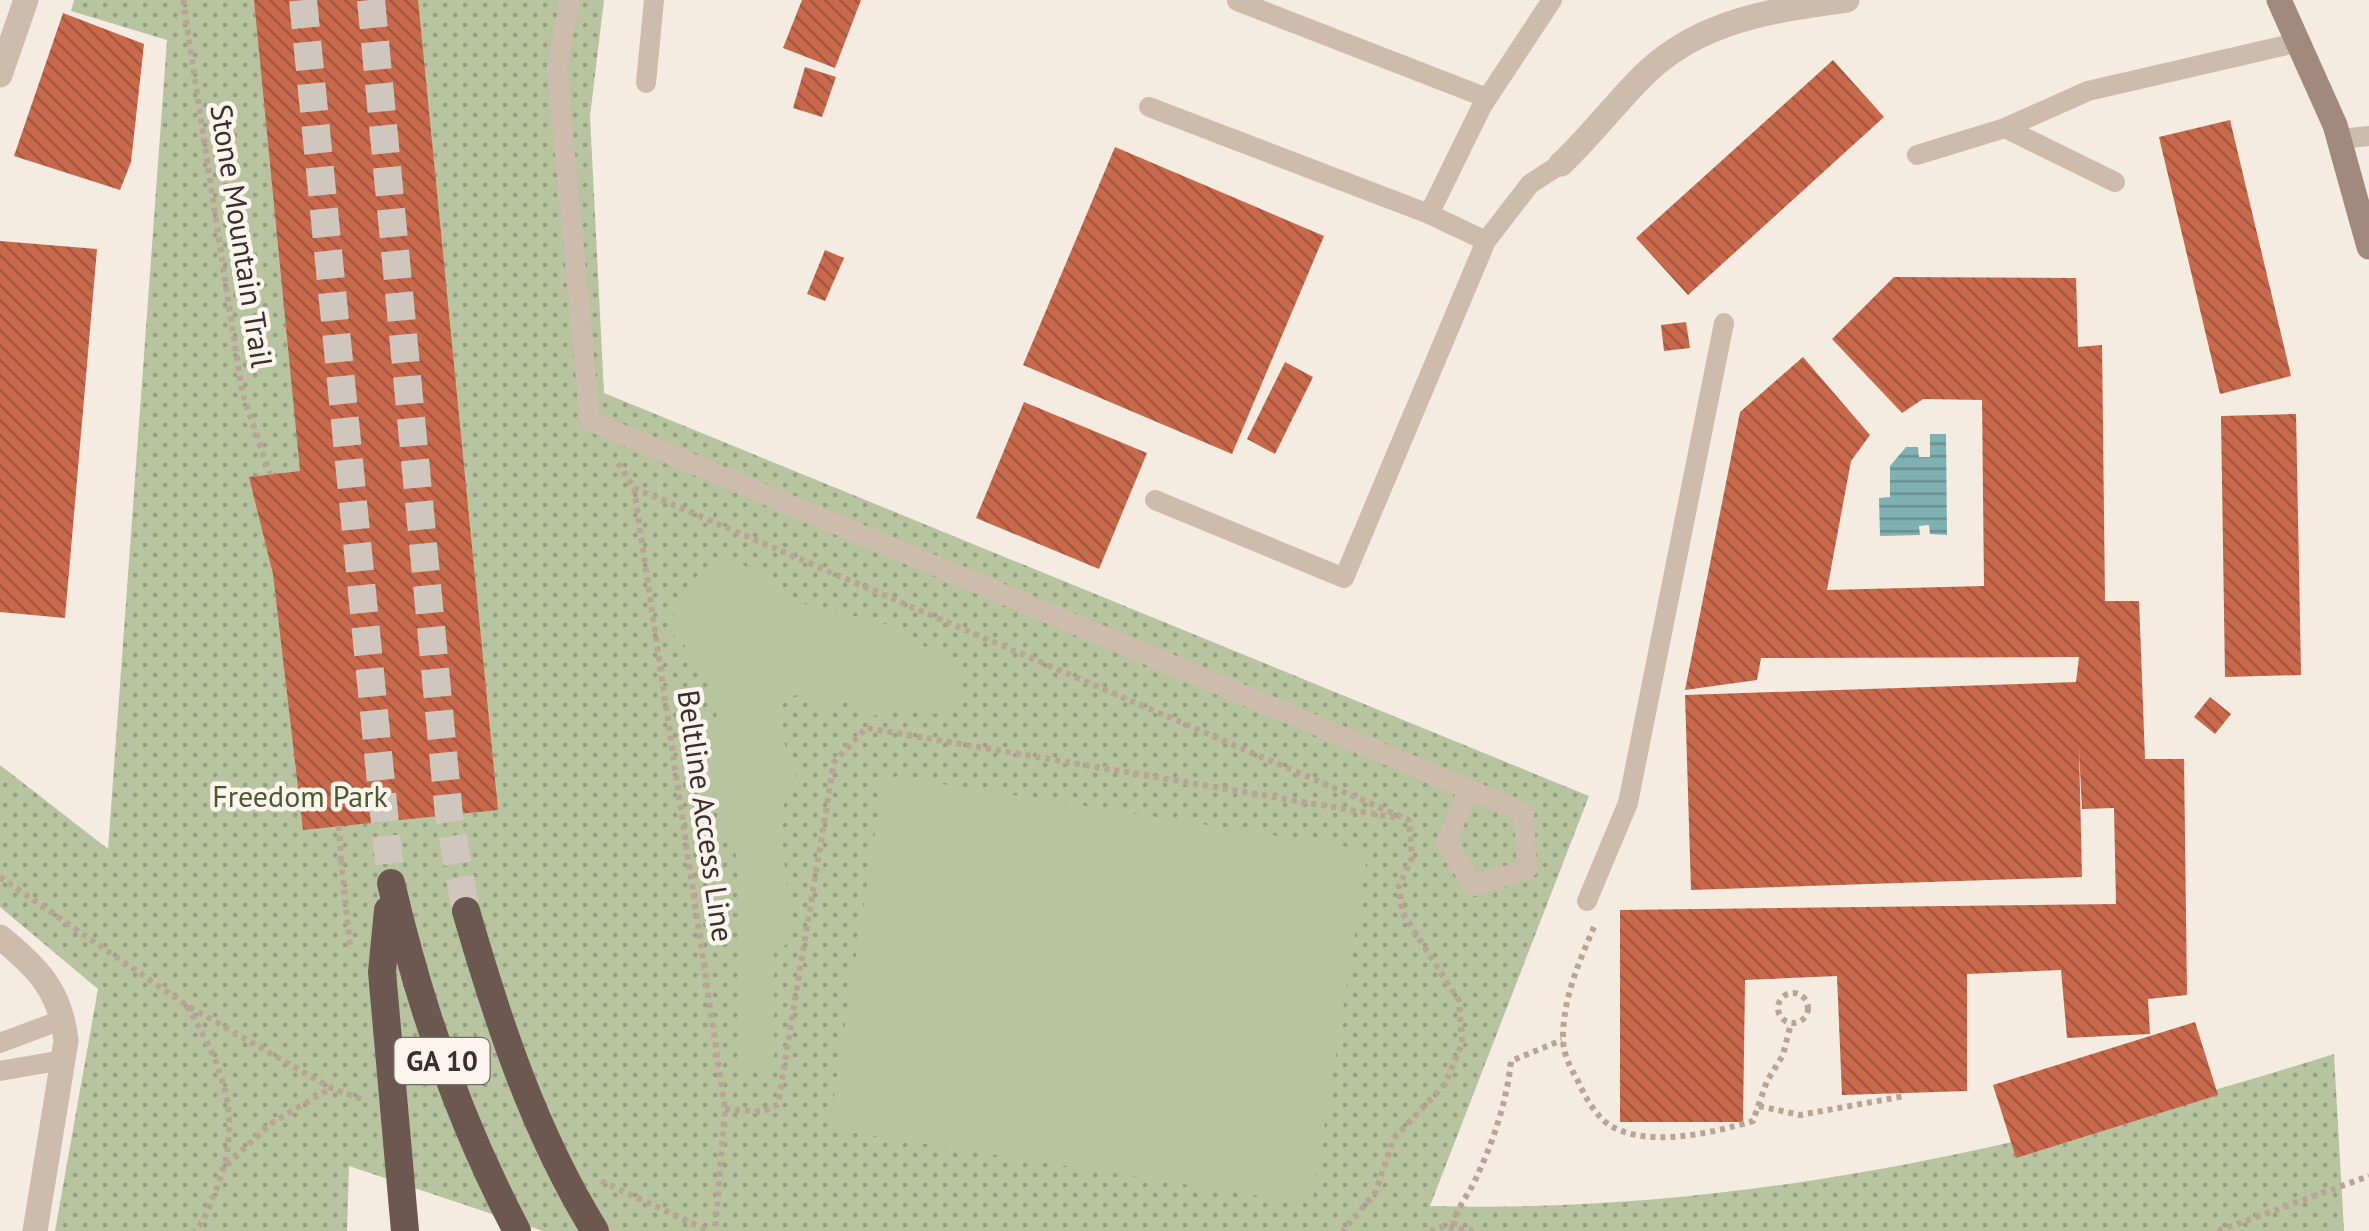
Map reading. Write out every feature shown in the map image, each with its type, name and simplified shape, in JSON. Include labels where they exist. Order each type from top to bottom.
[{"type":"highway","name":"GA 10","points":[[405,1231],[382,972],[391,883],[409,962],[440,1055],[489,1177],[517,1231]]},
{"type":"highway","name":"GA 10","points":[[466,911],[502,1034],[530,1106],[595,1231]]},
{"type":"main road","points":[[2279,0],[2340,139],[2369,247]]},
{"type":"street","points":[[0,75],[26,0]]},
{"type":"street","points":[[1561,164],[1649,70],[1703,32],[1768,11],[1846,0]]},
{"type":"street","points":[[0,937],[40,969],[64,1020],[63,1060],[35,1231]]},
{"type":"lane","points":[[570,0],[557,68],[590,420],[1468,789],[1524,813],[1527,869],[1474,886],[1446,844],[1468,789]]},
{"type":"lane","points":[[646,83],[654,0]]},
{"type":"lane","points":[[1429,214],[1487,98],[1552,0]]},
{"type":"lane","points":[[1237,1],[1487,98]]},
{"type":"lane","points":[[1917,155],[2005,128],[2088,92],[2300,42]]},
{"type":"lane","points":[[1148,107],[1429,214],[1486,241]]},
{"type":"lane","points":[[2005,128],[2115,182]]},
{"type":"lane","points":[[2340,139],[2369,136]]},
{"type":"lane","points":[[1155,500],[1344,578],[1486,241],[1530,184],[1561,164]]},
{"type":"lane","points":[[1587,901],[1628,803],[1724,322]]},
{"type":"lane","points":[[0,1044],[64,1020]]},
{"type":"lane","points":[[0,1071],[63,1060]]},
{"type":"path","name":"Stone Mountain Trail","points":[[183,0],[242,392],[270,474]]},
{"type":"path","name":"Beltline Access Line","points":[[590,420],[634,488],[725,1109],[712,1231]]},
{"type":"path","points":[[634,488],[1409,820]]},
{"type":"path","points":[[725,1109],[762,1112],[778,1104],[834,762],[866,728],[1409,820]]},
{"type":"path","points":[[1343,1231],[1375,1193],[1394,1138],[1445,1084],[1462,1043],[1459,1001],[1402,912],[1400,886],[1412,858],[1409,820]]},
{"type":"path","points":[[338,826],[341,860]]},
{"type":"path","points":[[0,877],[186,1005],[331,1088],[369,1101]]},
{"type":"path","points":[[1596,923],[1575,971],[1563,1040],[1566,1060],[1587,1100],[1619,1130],[1654,1135],[1730,1128],[1753,1121],[1784,1055],[1791,1023]]},
{"type":"path","points":[[1794,993],[1806,1001],[1808,1010],[1804,1018],[1791,1023],[1778,1009],[1785,996],[1794,993]]},
{"type":"path","points":[[186,1005],[216,1054],[230,1096],[226,1166],[198,1229]]},
{"type":"path","points":[[1454,1226],[1455,1213],[1472,1188],[1507,1097],[1511,1061],[1563,1040]]},
{"type":"path","points":[[226,1166],[270,1124],[331,1088]]},
{"type":"path","points":[[1759,1106],[1800,1116],[1905,1096]]},
{"type":"path","points":[[2218,1231],[2369,1176]]},
{"type":"path","points":[[596,1178],[712,1231]]},
{"type":"path","points":[[1430,1231],[1454,1226],[1473,1231]]},
{"type":"green space","name":"Freedom Park","points":[[74,0],[604,0],[590,116],[604,393],[1589,796],[1430,1206],[1545,1206],[1660,1199],[1888,1168],[2113,1117],[2334,1054],[2344,1231],[543,1231],[349,1166],[347,1231],[55,1231],[98,989],[0,907],[0,765],[108,849],[167,40],[71,11]]},
{"type":"green space","points":[[726,559],[760,575],[787,600],[842,615],[861,616],[874,626],[896,622],[911,639],[954,663],[963,692],[956,711],[924,715],[904,709],[873,716],[846,692],[832,707],[818,707],[805,695],[782,696],[779,727],[797,774],[780,814],[792,942],[774,950],[774,1067],[742,1069],[737,856],[722,833],[720,808],[699,772],[715,727],[716,707],[693,655],[670,632],[686,587]]},
{"type":"green space","points":[[884,775],[1368,850],[1312,1204],[829,1129]]},
{"type":"water","points":[[1930,434],[1946,434],[1947,535],[1930,534],[1929,525],[1919,526],[1920,535],[1880,536],[1879,498],[1890,497],[1890,466],[1906,447],[1918,447],[1919,457],[1930,457]]},
{"type":"building","points":[[254,0],[418,0],[498,810],[303,830],[273,574],[249,477],[300,471]]},
{"type":"building","points":[[802,0],[861,0],[835,68],[783,48]]},
{"type":"building","points":[[63,13],[144,44],[131,162],[120,190],[14,156]]},
{"type":"building","points":[[1833,60],[1884,117],[1688,295],[1636,238]]},
{"type":"building","points":[[805,67],[836,77],[822,117],[793,108]]},
{"type":"building","points":[[2230,120],[2291,376],[2220,394],[2159,137]]},
{"type":"building","points":[[1115,147],[1324,236],[1232,454],[1023,365]]},
{"type":"building","points":[[0,241],[97,249],[65,618],[0,612]]},
{"type":"building","points":[[825,250],[844,258],[825,301],[807,294]]},
{"type":"building","points":[[1894,277],[2076,278],[2078,347],[2102,345],[2105,601],[2139,601],[2145,759],[2184,759],[2187,995],[2148,999],[2150,1034],[2067,1038],[2061,970],[1967,974],[1967,1091],[1842,1095],[1837,976],[1745,980],[1743,1122],[1620,1122],[1620,910],[2116,904],[2114,808],[2082,809],[2079,749],[2082,877],[1691,890],[1685,695],[2076,682],[2079,657],[1761,658],[1757,680],[1685,690],[1740,412],[1803,357],[1870,435],[1851,461],[1827,590],[1984,586],[1982,400],[1923,399],[1902,413],[1832,339]]},
{"type":"building","points":[[1686,322],[1690,348],[1664,351],[1661,325]]},
{"type":"building","points":[[1285,362],[1313,377],[1275,454],[1247,439]]},
{"type":"building","points":[[1024,402],[1147,453],[1099,569],[976,518]]},
{"type":"building","points":[[2296,414],[2301,675],[2225,677],[2221,416]]},
{"type":"building","points":[[2210,697],[2231,714],[2215,734],[2194,717]]},
{"type":"building","points":[[2195,1022],[2218,1095],[2016,1158],[1993,1085]]},
{"type":"tunnel","points":[[303,0],[391,883]]},
{"type":"tunnel","points":[[371,0],[449,815],[466,911]]}]
